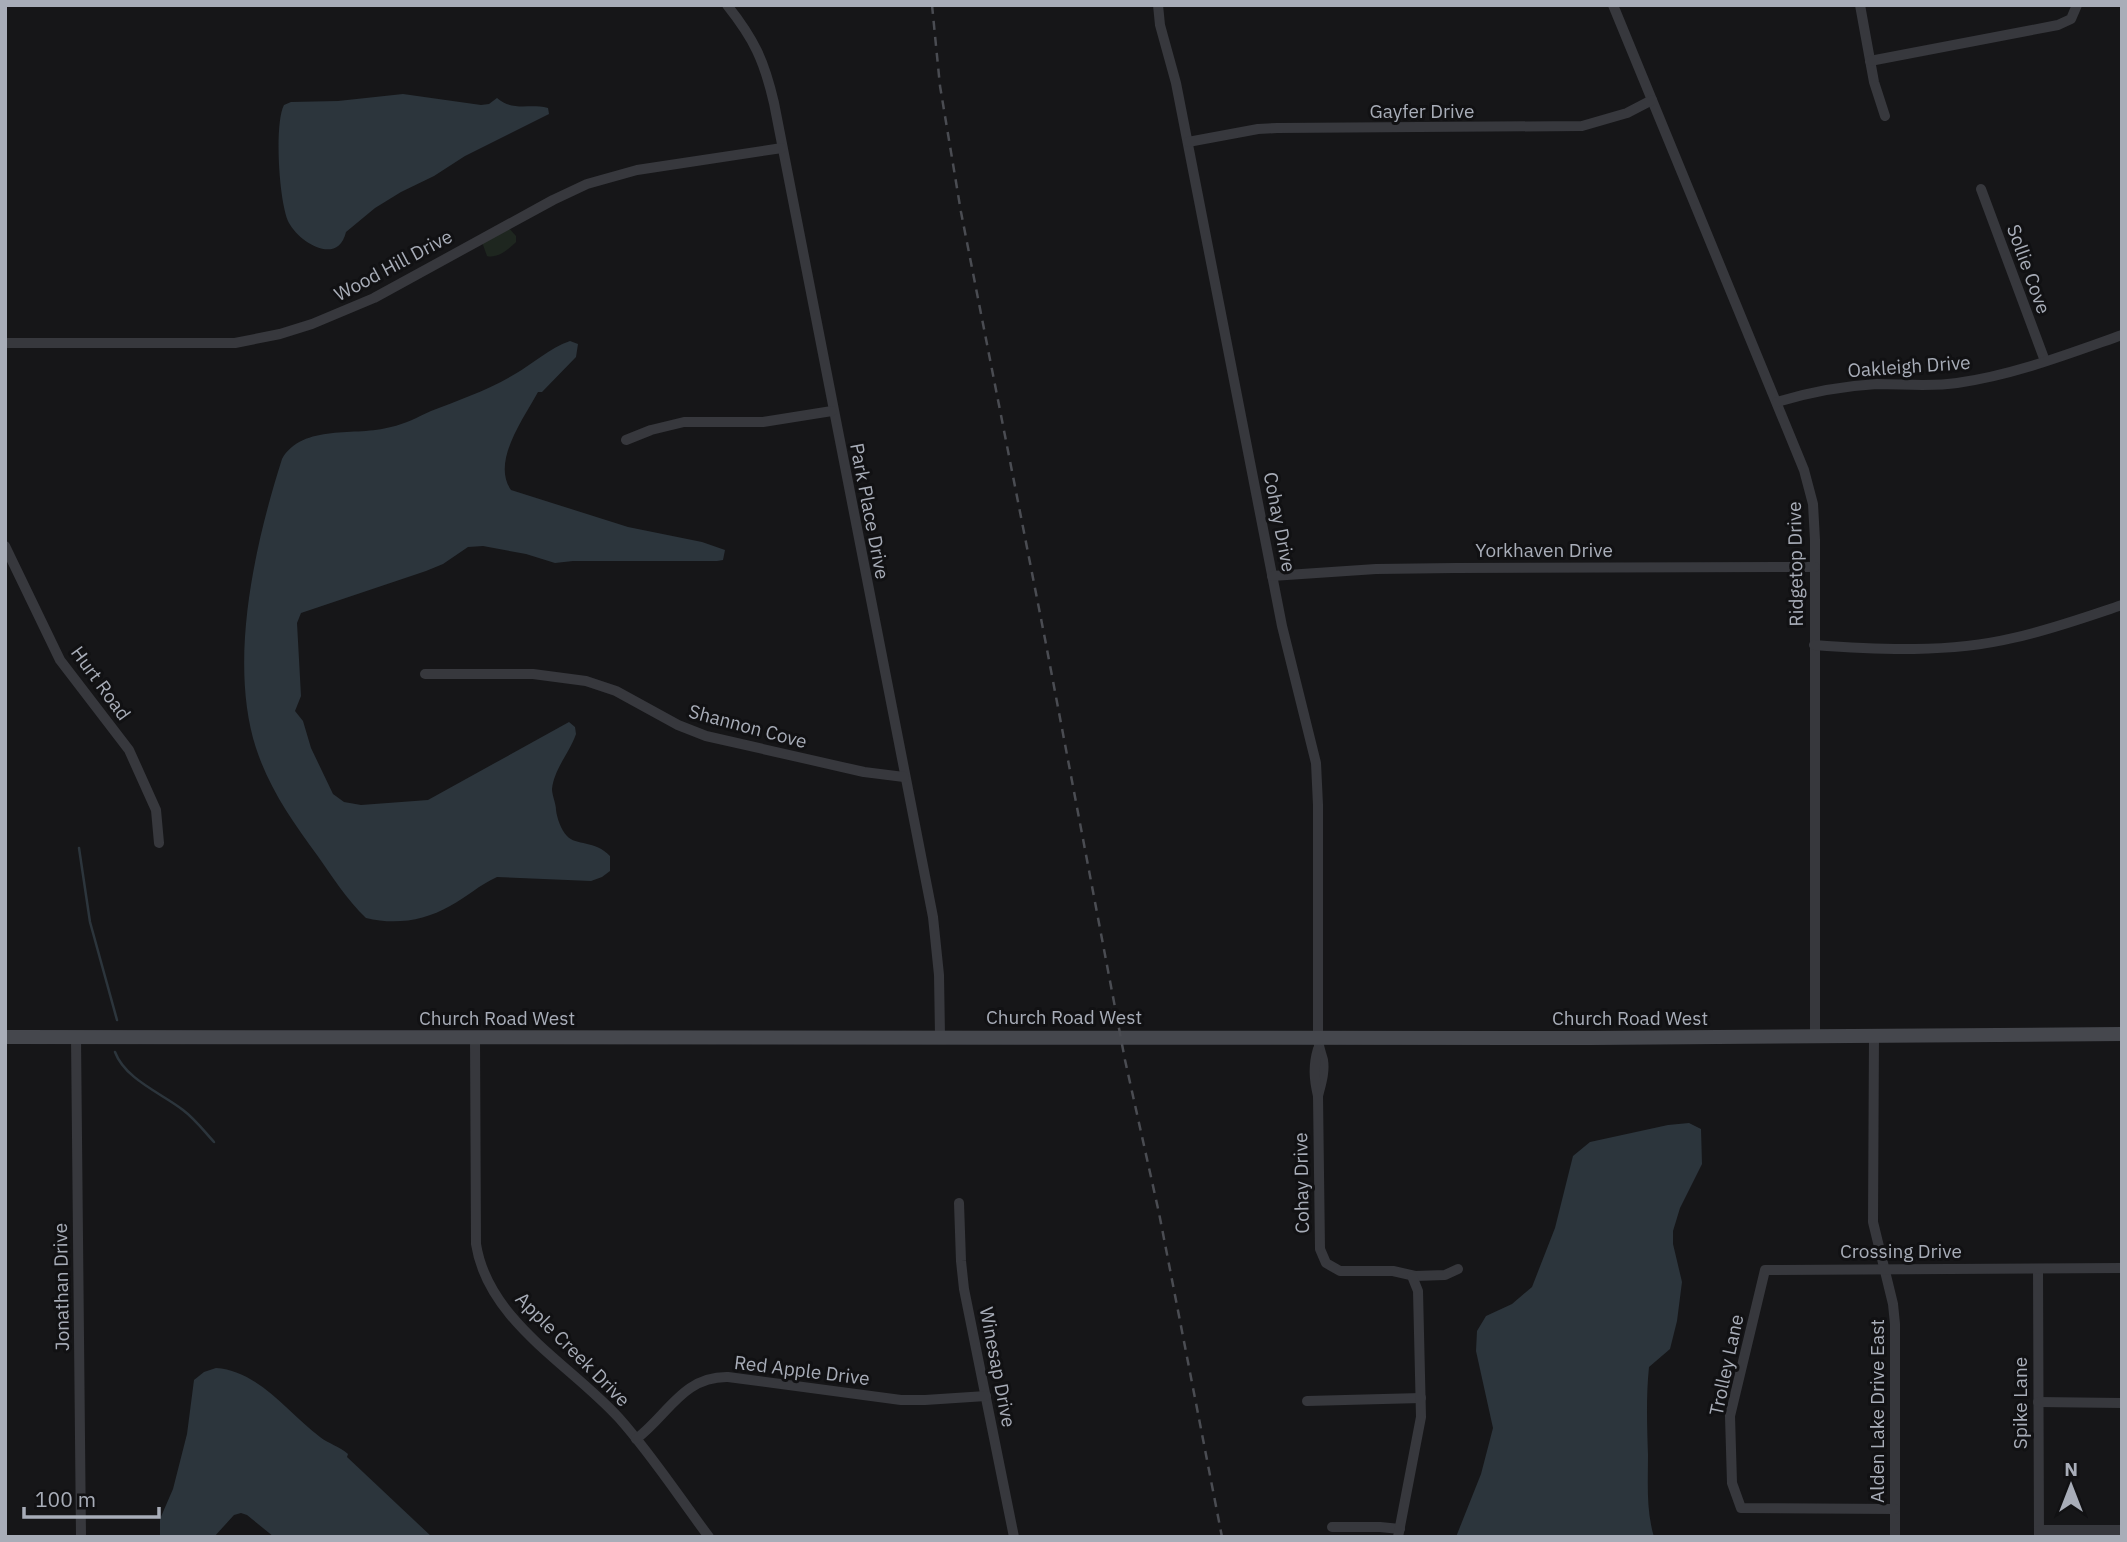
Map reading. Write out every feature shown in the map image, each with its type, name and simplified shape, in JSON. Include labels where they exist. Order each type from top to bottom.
[{"type":"street","name":"Park Place Drive","points":[[727,5],[764,64],[782,148],[933,917],[938,963],[940,1036]]},
{"type":"street","name":"Cohay Drive","points":[[1158,5],[1160,25],[1188,142],[1287,650],[1318,776],[1318,1043],[1323,1062],[1323,1080],[1318,1096],[1320,1249],[1329,1266],[1340,1271],[1393,1271],[1412,1276]]},
{"type":"street","name":"Ridgetop Drive","points":[[1613,5],[1810,488],[1814,514],[1815,567],[1815,1035]]},
{"type":"street","points":[[1860,5],[1870,61],[1885,116]]},
{"type":"street","points":[[1870,61],[2058,25],[2071,19],[2077,5]]},
{"type":"street","name":"Gayfer Drive","points":[[1188,142],[1277,128],[1572,127],[1602,122],[1652,100]]},
{"type":"street","name":"Wood Hill Drive","points":[[5,343],[235,343],[280,334],[312,324],[374,298],[587,184],[637,170],[782,148]]},
{"type":"street","name":"Sollie Cove","points":[[1981,189],[2045,361]]},
{"type":"street","name":"Oakleigh Drive","points":[[1777,402],[1803,394],[1845,387],[1956,383],[1998,375],[2122,335]]},
{"type":"street","points":[[625,440],[684,422],[763,422],[832,411]]},
{"type":"street","name":"Hurt Road","points":[[5,545],[60,660],[129,750],[156,810],[159,843]]},
{"type":"street","name":"Yorkhaven Drive","points":[[1272,576],[1376,569],[1815,567]]},
{"type":"street","points":[[1814,645],[1884,648],[1977,644],[2013,639],[2122,606]]},
{"type":"street","name":"Shannon Cove","points":[[425,674],[533,674],[586,681],[616,691],[678,725],[706,736],[863,772],[904,777]]},
{"type":"street","name":"Church Road West","points":[[5,1037],[940,1036],[1318,1043],[1815,1035],[2122,1034]]},
{"type":"street","name":"Alden Lake Drive East","points":[[1874,1035],[1873,1222],[1893,1304],[1895,1324],[1895,1537]]},
{"type":"street","name":"Jonathan Drive","points":[[76,1037],[81,1537]]},
{"type":"street","name":"Apple Creek Drive","points":[[475,1037],[475,1230],[479,1264],[506,1310],[610,1409],[636,1438],[709,1537]]},
{"type":"street","name":"Winesap Drive","points":[[960,1203],[960,1258],[964,1289],[1014,1537]]},
{"type":"street","name":"Crossing Drive","points":[[1765,1270],[2122,1268]]},
{"type":"street","points":[[1332,1527],[1380,1527],[1399,1533],[1420,1435],[1422,1398],[1418,1290],[1412,1276],[1445,1275],[1458,1269]]},
{"type":"street","name":"Spike Lane","points":[[2038,1269],[2039,1533]]},
{"type":"street","name":"Trolley Lane","points":[[1765,1270],[1730,1416],[1732,1483],[1741,1508],[1895,1509]]},
{"type":"street","name":"Red Apple Drive","points":[[636,1438],[689,1388],[699,1381],[713,1377],[901,1400],[925,1401],[986,1396]]},
{"type":"street","points":[[1307,1401],[1422,1398]]},
{"type":"street","points":[[2038,1402],[2122,1403]]},
{"type":"street","points":[[2039,1533],[2122,1530]]},
{"type":"shaded area","points":[[403,94],[481,105],[489,104],[497,98],[509,105],[548,108],[549,114],[465,156],[375,208],[346,232],[342,242],[335,248],[319,248],[310,244],[294,231],[289,223],[283,199],[279,129],[284,105],[291,102],[338,101]]},
{"type":"shaded area","points":[[508,227],[516,236],[516,242],[499,255],[487,256],[482,242]]},
{"type":"shaded area","points":[[570,341],[578,344],[576,357],[542,392],[538,392],[512,440],[505,467],[511,490],[628,527],[702,542],[725,550],[723,560],[555,563],[483,546],[468,547],[443,564],[426,571],[301,613],[297,623],[301,696],[295,711],[303,721],[311,748],[333,794],[344,802],[361,805],[428,800],[569,722],[575,727],[576,734],[556,774],[552,789],[558,820],[571,839],[592,845],[610,856],[610,871],[591,881],[497,877],[430,915],[398,921],[366,918],[340,888],[282,804],[261,763],[248,714],[244,678],[248,603],[263,528],[282,459],[291,448],[316,436],[377,430],[406,422],[494,385]]},
{"type":"shaded area","points":[[1689,1123],[1701,1129],[1702,1164],[1680,1208],[1673,1231],[1673,1244],[1682,1282],[1677,1321],[1670,1349],[1649,1367],[1648,1378],[1648,1496],[1654,1537],[1456,1537],[1481,1474],[1493,1428],[1476,1351],[1477,1331],[1486,1316],[1512,1304],[1532,1287],[1555,1228],[1573,1156],[1590,1142]]},
{"type":"shaded area","points":[[216,1368],[232,1371],[259,1385],[320,1437],[345,1451],[347,1457],[432,1537],[274,1537],[241,1513],[234,1515],[214,1537],[160,1537],[160,1519],[173,1489],[187,1434],[194,1380],[204,1372]]},
{"type":"waterway","points":[[79,848],[90,922],[117,1020]]},
{"type":"waterway","points":[[115,1052],[120,1062],[135,1078],[187,1114],[214,1142]]},
{"type":"railway","points":[[932,5],[940,86],[961,212],[1125,1060],[1159,1213],[1222,1537]]}]
